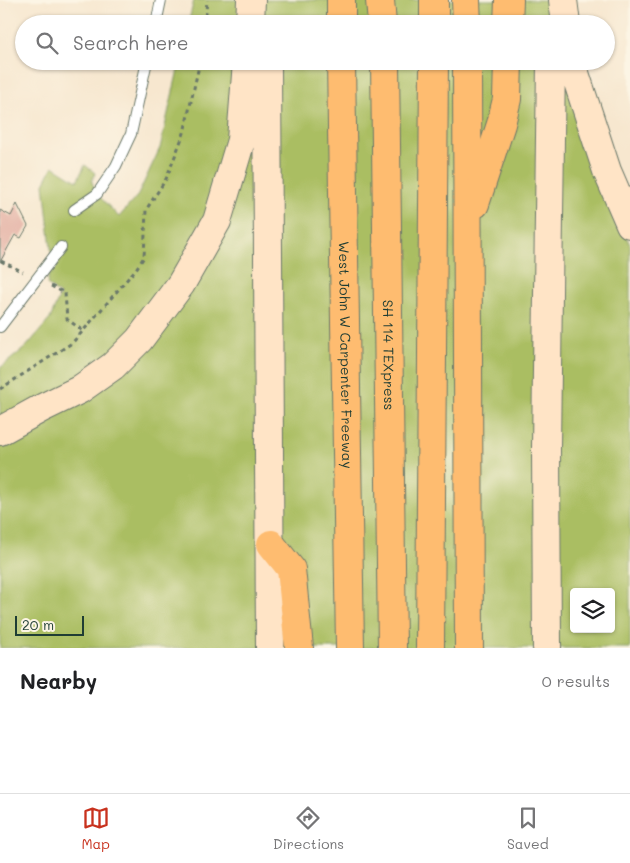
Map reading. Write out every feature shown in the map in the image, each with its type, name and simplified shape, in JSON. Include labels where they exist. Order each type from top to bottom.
[{"type":"highway","points":[[341,0],[341,15]]},
{"type":"highway","points":[[380,0],[381,15]]},
{"type":"highway","points":[[386,0],[386,15]]},
{"type":"highway","points":[[434,0],[434,15]]},
{"type":"highway","points":[[466,0],[467,15]]},
{"type":"highway","points":[[508,15],[509,0]]},
{"type":"highway","name":"West John W Carpenter Freeway","points":[[341,70],[350,648]]},
{"type":"highway","name":"SH 114 TEXpress","points":[[386,70],[392,648]]},
{"type":"highway","points":[[430,648],[434,70]]},
{"type":"highway","points":[[467,70],[469,648]]},
{"type":"highway","points":[[468,227],[501,124],[507,99],[508,70]]},
{"type":"highway","points":[[271,544],[291,569],[299,648]]},
{"type":"main road","points":[[250,15],[251,0]]},
{"type":"main road","points":[[267,0],[267,15]]},
{"type":"main road","points":[[551,15],[552,0]]},
{"type":"main road","points":[[563,0],[565,15]]},
{"type":"main road","points":[[0,431],[79,390],[113,366],[139,340],[181,284],[217,221],[241,140],[246,70]]},
{"type":"main road","points":[[267,70],[271,544],[270,648]]},
{"type":"main road","points":[[547,648],[546,438],[551,70]]},
{"type":"main road","points":[[574,70],[607,171],[630,224]]},
{"type":"lane","points":[[158,15],[161,0]]},
{"type":"lane","points":[[74,210],[97,194],[116,166],[131,134],[145,70]]},
{"type":"lane","points":[[0,327],[60,247]]},
{"type":"path","points":[[205,15],[207,0]]},
{"type":"path","points":[[0,389],[72,343],[144,257],[146,210],[166,179],[184,133],[198,70]]},
{"type":"green space","points":[[194,0],[561,0],[564,15],[190,15]]},
{"type":"green space","points":[[178,70],[575,70],[586,134],[630,245],[630,648],[0,648],[0,368],[26,347],[50,319],[60,295],[47,284],[52,258],[44,184],[53,166],[77,181],[85,165],[95,173],[92,182],[97,194],[119,217],[138,195],[160,148]]},
{"type":"building","points":[[17,204],[28,226],[21,238],[15,235],[0,262],[0,210],[11,216]]}]
